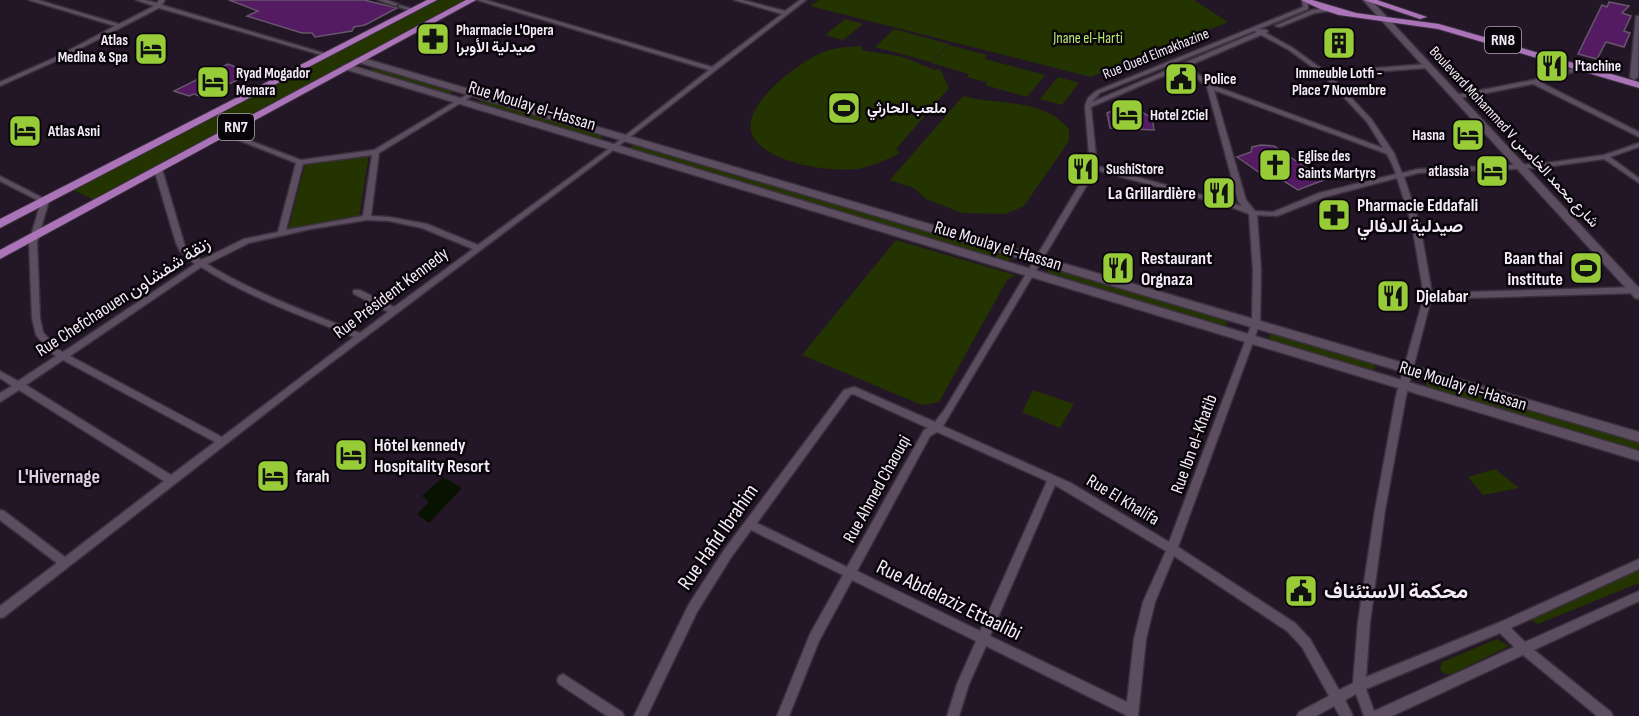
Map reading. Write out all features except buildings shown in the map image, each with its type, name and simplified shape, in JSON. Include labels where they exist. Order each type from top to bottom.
[{"type":"main road","name":"RN7","points":[[0,224],[433,0]]},
{"type":"main road","name":"RN7","points":[[0,255],[472,0]]},
{"type":"main road","name":"RN8","points":[[1305,0],[1354,18],[1426,24],[1581,68],[1638,80]]},
{"type":"main road","name":"RN8","points":[[1368,0],[1638,80]]},
{"type":"street","points":[[32,0],[120,26]]},
{"type":"street","points":[[139,0],[160,3],[327,54]]},
{"type":"street","points":[[381,0],[414,10]]},
{"type":"street","points":[[480,0],[711,69]]},
{"type":"street","points":[[737,0],[786,13]]},
{"type":"street","name":"Rue Président Kennedy","points":[[0,613],[221,441],[625,138],[711,69],[803,0]]},
{"type":"street","name":"Rue Oued Elmakhazine","points":[[1088,106],[1198,59],[1306,8],[1308,4],[1305,0]]},
{"type":"street","name":"Boulevard Mohammed V شارع محمد الخامس","points":[[1368,0],[1519,166],[1638,292]]},
{"type":"street","points":[[0,84],[56,59],[160,3]]},
{"type":"street","name":"Rue Oued Elmakhazine","points":[[1088,106],[1090,99],[1098,92],[1258,31],[1314,11],[1327,9]]},
{"type":"street","points":[[1638,80],[1639,18]]},
{"type":"street","points":[[1258,31],[1291,49],[1325,74],[1370,121],[1402,177],[1416,225],[1428,296],[1404,386],[1380,510],[1364,622],[1359,686],[1370,716]]},
{"type":"street","points":[[1198,59],[1204,79],[1210,86],[1242,201],[1253,213]]},
{"type":"street","name":"Rue Moulay el-Hassan","points":[[360,60],[1639,437]]},
{"type":"street","points":[[1325,74],[1427,66]]},
{"type":"street","name":"Rue Moulay el-Hassan","points":[[347,68],[1639,456]]},
{"type":"street","points":[[1456,97],[1534,82],[1581,68]]},
{"type":"street","points":[[1174,69],[1204,79]]},
{"type":"street","points":[[1534,82],[1639,135]]},
{"type":"street","points":[[1210,86],[1389,153]]},
{"type":"street","points":[[225,133],[300,162],[376,152],[473,93]]},
{"type":"street","points":[[1088,106],[1094,166],[1231,204],[1253,213],[1274,214],[1322,195],[1402,177],[1418,171],[1519,166],[1605,157],[1639,145]]},
{"type":"street","points":[[367,218],[376,152]]},
{"type":"street","points":[[1605,157],[1639,182]]},
{"type":"street","points":[[282,232],[300,162]]},
{"type":"street","name":"Rue Ahmed Chaouqi","points":[[783,716],[814,638],[927,433],[938,426],[1094,166]]},
{"type":"street","points":[[158,169],[179,242],[184,250],[200,264],[298,311],[360,336]]},
{"type":"street","points":[[0,178],[45,201],[35,236],[35,295],[39,333],[54,351],[221,441]]},
{"type":"street","name":"Rue Ibn el-Khatib","points":[[1132,713],[1140,639],[1149,602],[1172,549],[1256,323],[1257,270],[1253,213]]},
{"type":"street","name":"Rue Chefchaouen زنقة شفشاون","points":[[0,398],[200,264],[236,245],[282,232],[367,218],[414,223],[478,248]]},
{"type":"street","points":[[357,292],[394,311]]},
{"type":"street","points":[[1428,296],[1638,292]]},
{"type":"street","points":[[0,374],[172,481]]},
{"type":"street","name":"Rue El Khalifa","points":[[847,392],[860,391],[1053,479],[1172,549],[1292,627],[1306,643],[1339,698],[1347,716]]},
{"type":"street","name":"Rue Hafid Ibrahim","points":[[640,716],[693,608],[749,524],[847,392]]},
{"type":"street","points":[[953,716],[963,684],[1053,479]]},
{"type":"street","points":[[0,514],[65,563]]},
{"type":"street","name":"Rue Abdelaziz Ettaalibi","points":[[749,524],[1132,713]]},
{"type":"street","points":[[1303,716],[1359,686],[1502,627],[1639,564]]},
{"type":"street","points":[[1378,716],[1639,596]]},
{"type":"street","points":[[1502,627],[1523,648],[1607,716]]},
{"type":"street","points":[[562,680],[618,716]]},
{"type":"green space","points":[[435,0],[467,0],[94,200],[71,189]]},
{"type":"green space","name":"Jnane el-Harti","points":[[819,0],[1194,0],[1228,22],[1091,77],[810,6]]},
{"type":"green space","points":[[845,19],[863,24],[843,40],[825,35]]},
{"type":"green space","points":[[894,29],[949,44],[931,62],[875,47]]},
{"type":"green space","points":[[949,45],[987,55],[985,59],[1045,75],[1027,97],[985,85],[987,82],[967,77],[969,74],[931,63]]},
{"type":"green space","name":"ملعب الحارثي","points":[[861,46],[862,50],[903,57],[935,70],[940,69],[949,88],[896,149],[900,153],[867,167],[834,169],[799,164],[768,151],[757,142],[751,131],[751,120],[756,108],[776,84],[802,64],[824,52]]},
{"type":"green space","points":[[377,67],[451,89],[453,92],[447,95],[366,71]]},
{"type":"green space","points":[[1058,77],[1079,83],[1062,105],[1040,99]]},
{"type":"green space","points":[[963,96],[1033,107],[1058,119],[1069,129],[1069,141],[1024,206],[1006,214],[962,213],[926,199],[914,188],[890,180]]},
{"type":"green space","points":[[483,99],[602,135],[602,138],[596,139],[476,103]]},
{"type":"green space","points":[[638,144],[1009,254],[1012,259],[1005,262],[631,150],[631,146]]},
{"type":"green space","points":[[369,155],[359,217],[288,230],[305,165]]},
{"type":"green space","points":[[896,240],[1015,275],[1007,280],[939,402],[922,405],[802,355]]},
{"type":"green space","points":[[1053,268],[1222,317],[1228,324],[1221,327],[1050,275],[1047,270]]},
{"type":"green space","points":[[1274,333],[1371,361],[1376,368],[1369,371],[1272,342],[1268,336]]},
{"type":"green space","points":[[1429,378],[1639,440],[1639,452],[1427,388],[1426,382]]},
{"type":"green space","points":[[1033,390],[1074,404],[1060,428],[1022,412]]},
{"type":"green space","points":[[1495,469],[1519,488],[1483,495],[1468,477]]},
{"type":"green space","points":[[1639,570],[1639,583],[1538,624],[1527,618],[1528,614]]},
{"type":"green space","points":[[1497,639],[1509,646],[1452,674],[1445,674],[1440,670],[1442,662]]},
{"type":"shaded area","points":[[443,477],[462,488],[429,523],[417,514],[429,502],[422,496]]},
{"type":"place","name":"Pharmacie L'Opera صيدلية الأوبرا","points":[[433,39]]},
{"type":"place","name":"Immeuble Lotfi - Place 7 Novembre","points":[[1339,43]]},
{"type":"place","name":"Atlas Medina & Spa","points":[[151,49]]},
{"type":"place","name":"l'tachine","points":[[1552,66]]},
{"type":"place","name":"Police","points":[[1181,79]]},
{"type":"place","name":"Ryad Mogador Menara","points":[[213,82]]},
{"type":"place","name":"ملعب الحارثي","points":[[844,108]]},
{"type":"place","name":"Hotel 2Ciel","points":[[1127,115]]},
{"type":"place","name":"Atlas Asni","points":[[25,131]]},
{"type":"place","name":"Hasna","points":[[1468,135]]},
{"type":"place","name":"Eglise des Saints Martyrs","points":[[1275,165]]},
{"type":"place","name":"SushiStore","points":[[1083,169]]},
{"type":"place","name":"atlassia","points":[[1492,171]]},
{"type":"place","name":"La Grillardière","points":[[1219,193]]},
{"type":"place","name":"Pharmacie Eddafali صيدلية الدفالي","points":[[1334,215]]},
{"type":"place","name":"Restaurant Orgnaza","points":[[1118,268]]},
{"type":"place","name":"Baan thai institute","points":[[1586,268]]},
{"type":"place","name":"Djelabar","points":[[1393,296]]},
{"type":"place","name":"Hôtel kennedy Hospitality Resort","points":[[351,455]]},
{"type":"place","name":"farah","points":[[273,476]]},
{"type":"place","name":"محكمة الاستئناف","points":[[1301,591]]},
{"type":"district","name":"L'Hivernage","points":[[59,477]]}]
